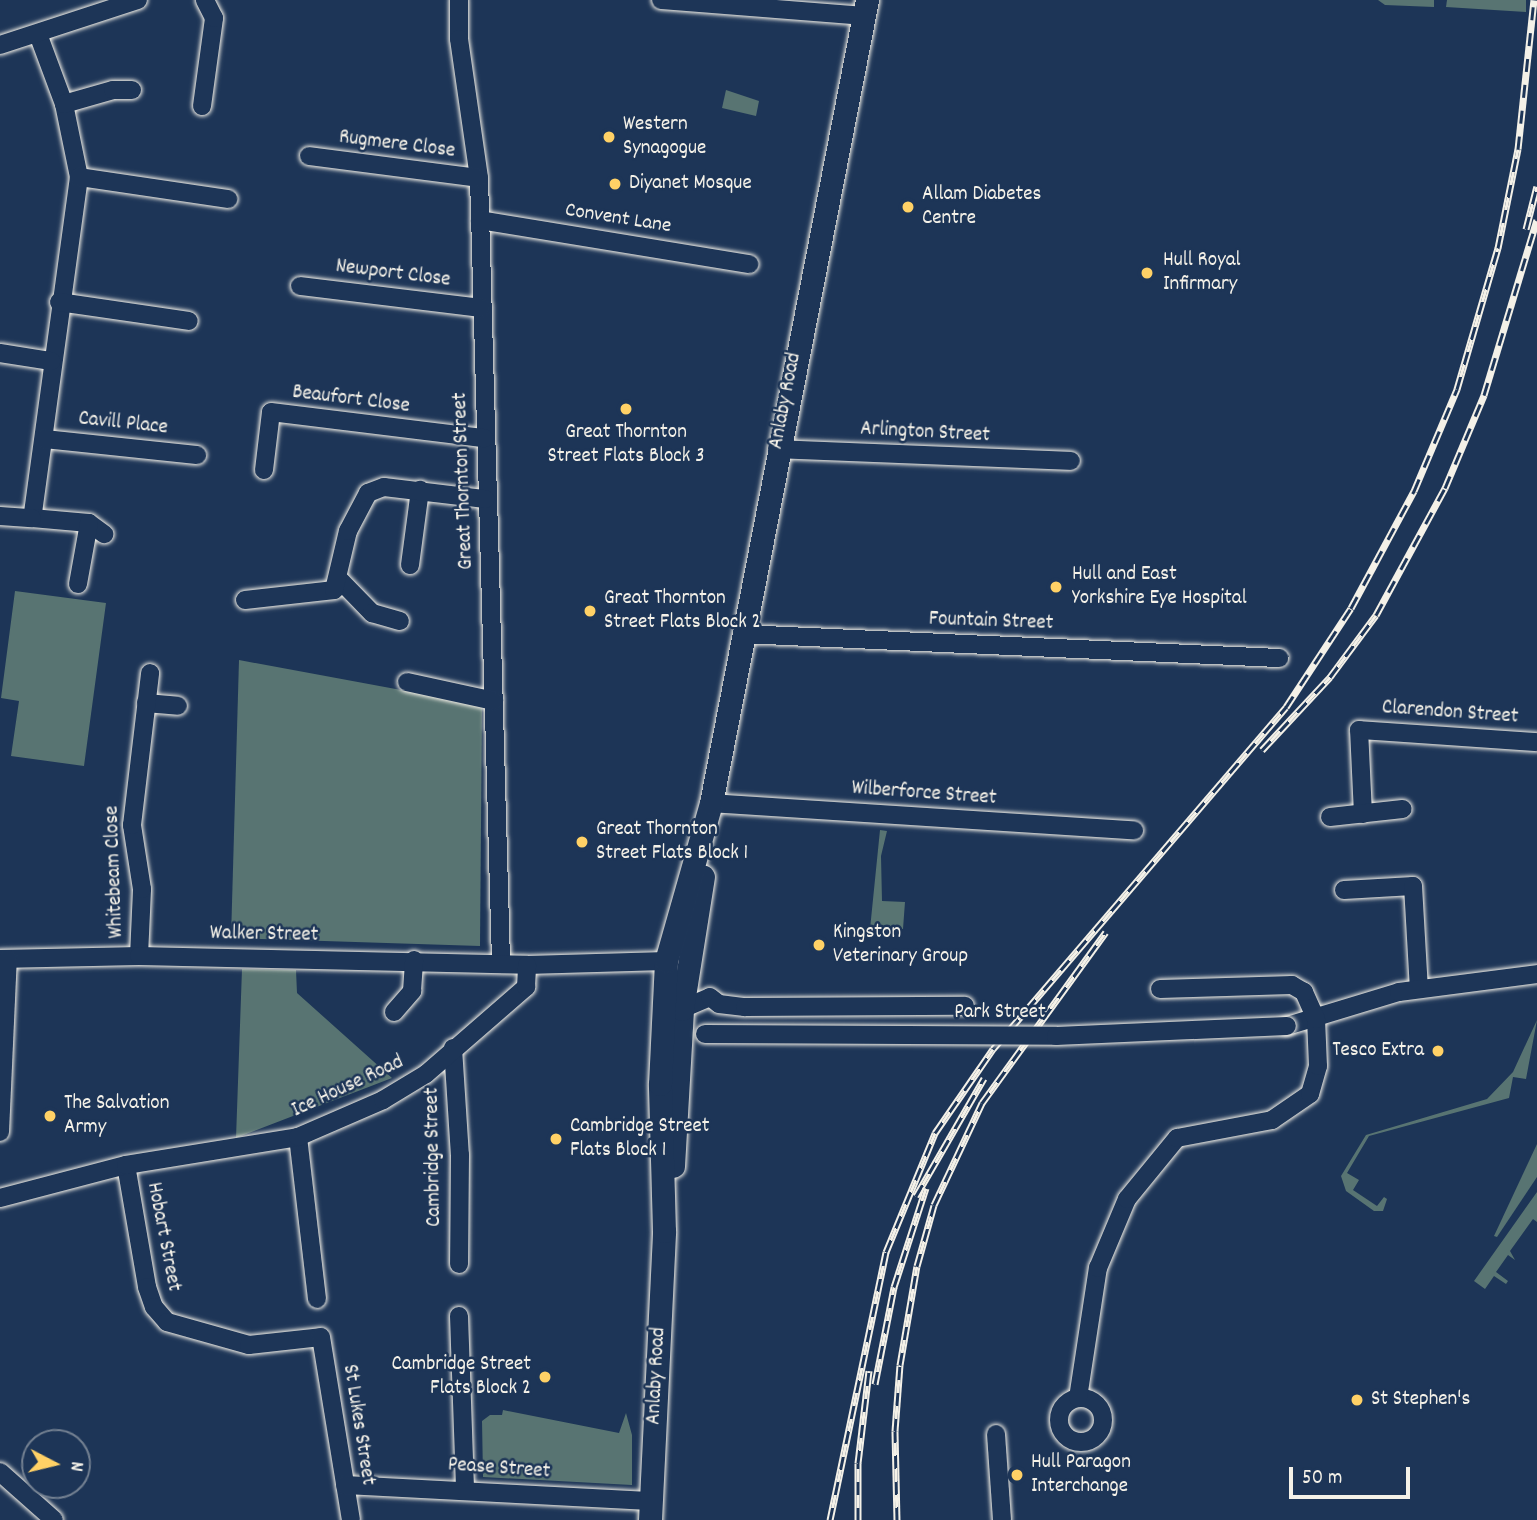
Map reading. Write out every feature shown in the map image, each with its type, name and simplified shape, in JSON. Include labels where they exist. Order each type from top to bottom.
[{"type":"main road","name":"Anlaby Road","points":[[673,1036],[666,961],[711,803],[777,449],[866,8]]},
{"type":"main road","name":"Anlaby Road","points":[[650,1511],[664,1231],[660,1084],[681,1009],[713,828],[711,803]]},
{"type":"street","points":[[0,43],[37,34],[138,0]]},
{"type":"street","points":[[202,106],[214,18],[205,0]]},
{"type":"street","name":"Great Thornton Street","points":[[459,0],[459,39],[478,178],[480,220],[485,499],[502,963]]},
{"type":"street","points":[[661,0],[866,8]]},
{"type":"street","points":[[32,518],[44,439],[59,302],[79,177],[64,104],[37,34]]},
{"type":"street","points":[[64,104],[113,89],[132,90]]},
{"type":"street","name":"Rugmere Close","points":[[309,156],[478,178]]},
{"type":"street","points":[[79,177],[228,199]]},
{"type":"street","name":"Convent Lane","points":[[480,220],[749,264]]},
{"type":"street","name":"Newport Close","points":[[300,286],[481,308]]},
{"type":"street","points":[[59,302],[188,321]]},
{"type":"street","points":[[0,353],[51,361]]},
{"type":"street","name":"Beaufort Close","points":[[264,470],[271,412],[484,438]]},
{"type":"street","name":"Cavill Place","points":[[44,439],[197,455]]},
{"type":"street","name":"Arlington Street","points":[[777,449],[1071,461]]},
{"type":"street","points":[[245,600],[334,590],[348,531],[368,493],[384,487],[485,499]]},
{"type":"street","points":[[410,565],[420,490]]},
{"type":"street","points":[[0,516],[89,523],[104,534]]},
{"type":"street","points":[[78,584],[89,523]]},
{"type":"street","points":[[338,578],[372,613],[400,621]]},
{"type":"street","name":"Fountain Street","points":[[742,634],[1279,658]]},
{"type":"street","name":"Whitebeam Close","points":[[139,956],[142,889],[132,825],[150,673]]},
{"type":"street","points":[[407,682],[494,701]]},
{"type":"street","points":[[146,703],[178,706]]},
{"type":"street","name":"Clarendon Street","points":[[1363,814],[1360,730],[1537,742]]},
{"type":"street","name":"Wilberforce Street","points":[[711,803],[1134,830]]},
{"type":"street","points":[[1330,817],[1403,809]]},
{"type":"street","points":[[1344,890],[1413,886],[1419,989]]},
{"type":"street","name":"Walker Street","points":[[4,959],[139,956],[414,960],[527,965]]},
{"type":"street","points":[[0,1132],[4,959]]},
{"type":"street","points":[[394,1012],[412,991],[414,960]]},
{"type":"street","points":[[527,965],[666,961]]},
{"type":"street","name":"Ice House Road","points":[[0,1198],[126,1166],[298,1136],[411,1086],[526,986],[527,965]]},
{"type":"street","name":"Park Street","points":[[673,1036],[1056,1035],[1286,1026],[1419,989],[1537,974]]},
{"type":"street","points":[[1078,1398],[1098,1268],[1127,1199],[1177,1138],[1272,1120],[1310,1094],[1318,1066],[1317,1019],[1304,992],[1292,985],[1160,989]]},
{"type":"street","name":"Park Street","points":[[681,1009],[710,997],[719,1004],[745,1007],[965,1006]]},
{"type":"street","name":"Cambridge Street","points":[[453,1048],[460,1155],[458,1264]]},
{"type":"street","points":[[298,1136],[317,1299]]},
{"type":"street","name":"Hobart Street","points":[[126,1166],[147,1287],[154,1307],[167,1322],[249,1345],[321,1337]]},
{"type":"street","points":[[459,1315],[465,1489]]},
{"type":"street","name":"St Lukes Street","points":[[321,1337],[351,1520]]},
{"type":"street","points":[[996,1434],[1002,1520]]},
{"type":"street","points":[[0,1472],[54,1520]]},
{"type":"street","name":"Pease Street","points":[[345,1485],[465,1489],[650,1511]]},
{"type":"green space","points":[[1378,0],[1434,0],[1434,7],[1385,5]]},
{"type":"green space","points":[[1447,0],[1526,0],[1526,12],[1446,7]]},
{"type":"green space","points":[[726,90],[759,101],[756,116],[722,108]]},
{"type":"green space","points":[[15,591],[106,603],[84,766],[11,756],[19,701],[1,698]]},
{"type":"green space","points":[[239,660],[482,705],[480,946],[231,938]]},
{"type":"green space","points":[[880,830],[887,831],[881,856],[882,901],[905,902],[903,929],[870,929]]},
{"type":"green space","points":[[242,969],[296,970],[297,993],[392,1078],[236,1138]]},
{"type":"green space","points":[[1537,1020],[1526,1079],[1513,1077],[1509,1098],[1369,1136],[1347,1173],[1359,1180],[1353,1190],[1377,1206],[1384,1197],[1387,1199],[1383,1211],[1374,1211],[1346,1191],[1341,1176],[1366,1135],[1487,1099],[1513,1072]]},
{"type":"green space","points":[[1537,1144],[1537,1177],[1497,1237],[1494,1236]]},
{"type":"green space","points":[[1537,1192],[1537,1222],[1533,1219],[1510,1251],[1515,1260],[1508,1255],[1496,1272],[1508,1281],[1506,1284],[1494,1276],[1485,1289],[1474,1281]]},
{"type":"green space","points":[[503,1410],[619,1433],[626,1413],[632,1435],[632,1485],[483,1477],[482,1421],[490,1415],[502,1415]]},
{"type":"railway","points":[[830,1520],[886,1252],[935,1133],[993,1049],[1286,707],[1351,608],[1414,491],[1457,389],[1498,248],[1518,149],[1534,0]]},
{"type":"railway","points":[[1526,229],[1537,186]]},
{"type":"railway","points":[[1262,750],[1330,677],[1376,615],[1445,488],[1484,395],[1537,220]]},
{"type":"railway","points":[[897,1520],[895,1431],[900,1365],[917,1266],[934,1205],[982,1103],[1106,932]]},
{"type":"railway","points":[[916,1196],[984,1078]]},
{"type":"railway","points":[[875,1384],[894,1287],[926,1188]]},
{"type":"railway","points":[[858,1520],[858,1463],[869,1371]]},
{"type":"place","name":"Western Synagogue","points":[[609,137]]},
{"type":"place","name":"Diyanet Mosque","points":[[615,184]]},
{"type":"place","name":"Allam Diabetes Centre","points":[[908,207]]},
{"type":"place","name":"Hull Royal Infirmary","points":[[1147,273]]},
{"type":"place","name":"Great Thornton Street Flats Block 3","points":[[626,409]]},
{"type":"place","name":"Hull and East Yorkshire Eye Hospital","points":[[1056,587]]},
{"type":"place","name":"Great Thornton Street Flats Block 2","points":[[590,611]]},
{"type":"place","name":"Great Thornton Street Flats Block 1","points":[[582,842]]},
{"type":"place","name":"Kingston Veterinary Group","points":[[819,945]]},
{"type":"place","name":"Tesco Extra","points":[[1438,1051]]},
{"type":"place","name":"The Salvation Army","points":[[50,1116]]},
{"type":"place","name":"Cambridge Street Flats Block 1","points":[[556,1139]]},
{"type":"place","name":"Cambridge Street Flats Block 2","points":[[545,1377]]},
{"type":"place","name":"St Stephen's","points":[[1357,1400]]},
{"type":"place","name":"Hull Paragon Interchange","points":[[1017,1475]]}]
